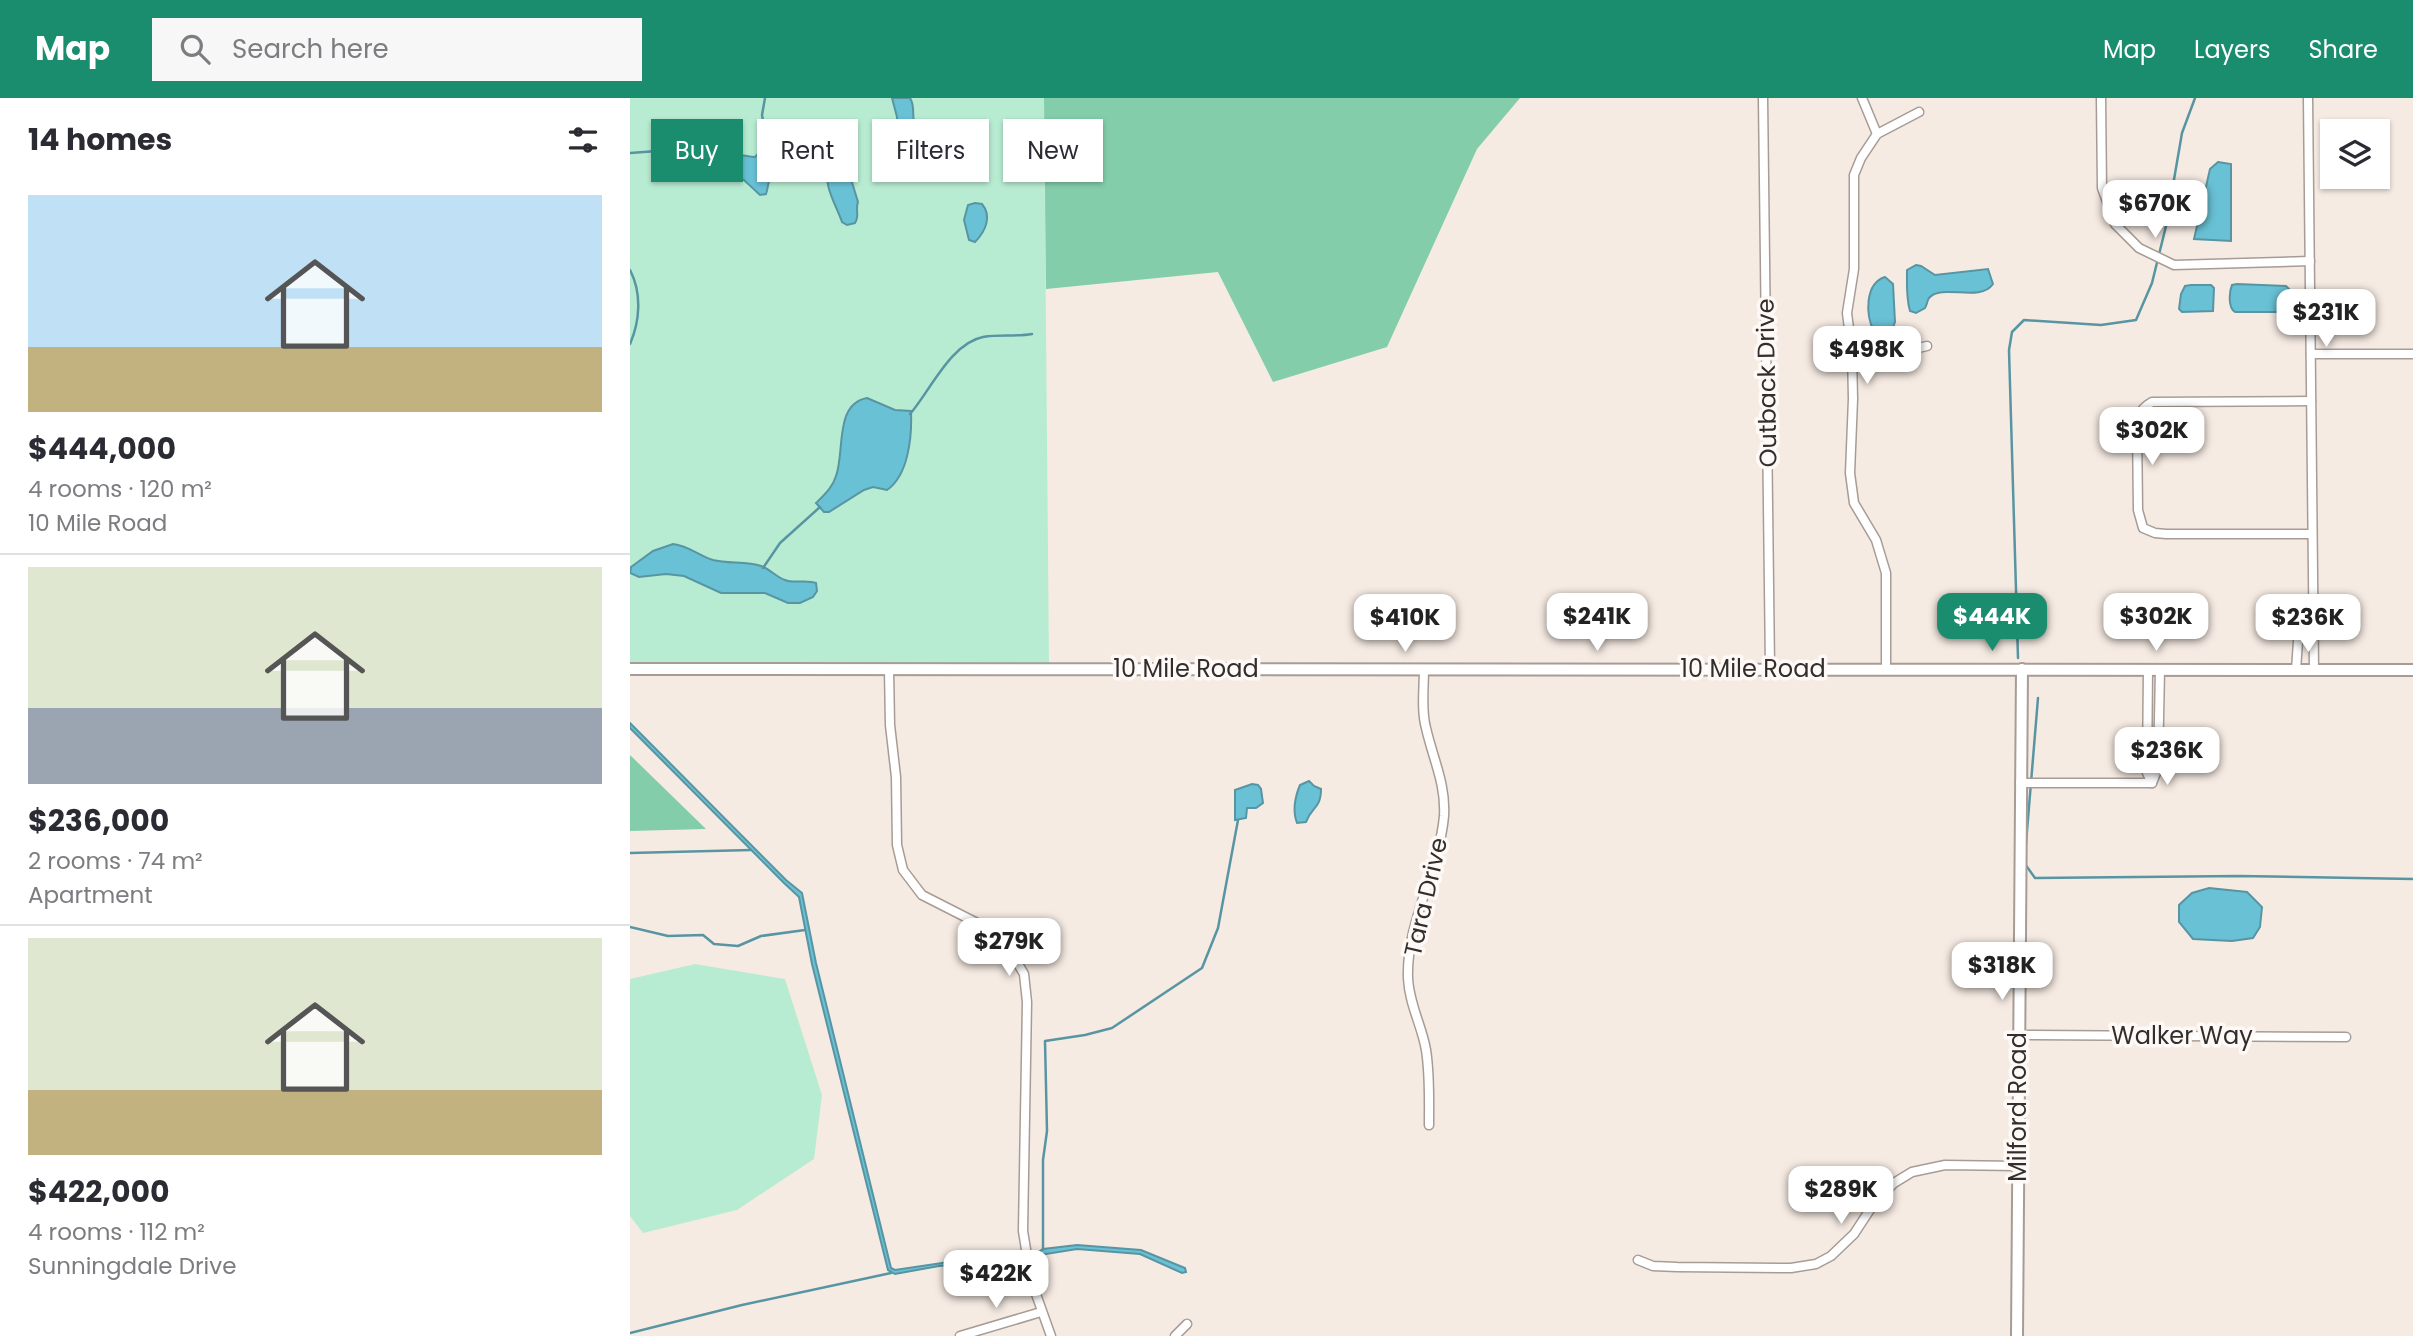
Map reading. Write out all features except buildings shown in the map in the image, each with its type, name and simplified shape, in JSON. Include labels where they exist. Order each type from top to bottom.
[{"type":"main road","name":"10 Mile Road","points":[[630,669],[2413,670]]},
{"type":"main road","name":"Milford Road","points":[[2017,1336],[2022,669]]},
{"type":"street","name":"Outback Drive","points":[[1763,98],[1770,668]]},
{"type":"street","points":[[1862,98],[1877,134]]},
{"type":"street","points":[[2101,98],[2102,188],[2115,225],[2139,248],[2174,265],[2309,261]]},
{"type":"street","points":[[2308,98],[2314,670]]},
{"type":"street","points":[[1886,669],[1886,573],[1876,540],[1854,503],[1850,473],[1853,399],[1852,352],[1847,313],[1854,269],[1854,175],[1861,158],[1877,134],[1919,112]]},
{"type":"street","points":[[1852,352],[1888,355],[1927,346]]},
{"type":"street","points":[[2311,354],[2413,355]]},
{"type":"street","points":[[2311,401],[2152,402],[2143,407],[2137,424],[2138,510],[2143,528],[2166,534],[2312,534]]},
{"type":"street","points":[[2296,670],[2299,627],[2312,599]]},
{"type":"street","name":"Tara Drive","points":[[1424,669],[1425,725],[1438,766],[1444,808],[1440,843],[1419,912],[1408,974],[1410,995],[1425,1047],[1429,1077],[1429,1125]]},
{"type":"street","points":[[2020,783],[2152,783],[2158,768],[2154,669]]},
{"type":"street","points":[[890,670],[890,725],[896,777],[897,845],[903,870],[922,895],[983,926],[1007,946],[1024,974],[1027,1002],[1023,1231],[1031,1280],[1051,1336]]},
{"type":"street","name":"Walker Way","points":[[2018,1035],[2346,1038]]},
{"type":"street","points":[[1638,1260],[1653,1266],[1677,1267],[1791,1268],[1816,1264],[1831,1256],[1854,1234],[1873,1205],[1894,1183],[1912,1172],[1945,1165],[2018,1166]]},
{"type":"street","points":[[960,1336],[1041,1312]]},
{"type":"street","points":[[1175,1336],[1187,1324]]},
{"type":"green space","points":[[630,98],[1044,98],[1044,119],[1003,119],[1003,182],[1045,182],[1049,666],[630,664]]},
{"type":"green space","points":[[1044,98],[1520,98],[1477,149],[1387,347],[1273,382],[1218,272],[1046,289],[1045,182],[1103,182],[1103,119],[1044,119]]},
{"type":"green space","points":[[630,755],[706,829],[630,831]]},
{"type":"green space","points":[[695,964],[785,979],[822,1095],[814,1159],[737,1210],[643,1233],[630,1216],[630,979]]},
{"type":"water","points":[[892,98],[910,98],[914,119],[897,117]]},
{"type":"water","points":[[743,155],[757,155],[757,182],[769,182],[766,194],[760,195],[743,180]]},
{"type":"water","points":[[2218,162],[2231,164],[2231,241],[2194,239],[2210,169]]},
{"type":"water","points":[[828,182],[852,182],[858,202],[855,223],[847,225],[842,222]]},
{"type":"water","points":[[982,204],[987,218],[985,228],[975,242],[969,240],[964,220],[968,205]]},
{"type":"water","points":[[1916,265],[1935,275],[1988,269],[1993,284],[1979,292],[1935,294],[1929,298],[1925,308],[1916,313],[1910,311],[1907,270]]},
{"type":"water","points":[[1885,277],[1893,284],[1895,322],[1891,332],[1874,331],[1868,309],[1870,293],[1878,280]]},
{"type":"water","points":[[2211,285],[2214,288],[2213,311],[2182,312],[2179,309],[2185,286]]},
{"type":"water","points":[[2232,285],[2286,286],[2289,289],[2289,310],[2235,312],[2230,304],[2230,296]]},
{"type":"water","points":[[867,398],[895,410],[911,411],[910,443],[905,465],[887,490],[873,487],[864,490],[829,512],[824,512],[816,503],[836,476],[845,419],[857,402]]},
{"type":"water","points":[[673,544],[713,560],[761,566],[789,581],[816,583],[817,591],[813,597],[800,603],[788,603],[765,593],[721,593],[684,576],[666,574],[639,577],[630,573],[631,567],[653,551]]},
{"type":"water","points":[[630,723],[802,893],[816,963],[891,1268],[895,1270],[1009,1253],[1014,1256],[1011,1261],[939,1266],[895,1274],[888,1270],[812,964],[799,897],[630,728]]},
{"type":"water","points":[[1309,781],[1321,789],[1318,804],[1306,822],[1297,823],[1294,808],[1297,794],[1300,785]]},
{"type":"water","points":[[1252,784],[1261,789],[1263,803],[1256,808],[1247,808],[1246,818],[1235,820],[1235,790]]},
{"type":"water","points":[[2209,888],[2247,892],[2262,907],[2260,927],[2253,938],[2232,941],[2193,939],[2179,922],[2179,905],[2192,893]]},
{"type":"water","points":[[1077,1245],[1141,1250],[1185,1268],[1186,1272],[1182,1273],[1140,1254],[1077,1249],[1040,1255],[1037,1253],[1043,1249]]},
{"type":"waterway","points":[[763,119],[765,98]]},
{"type":"waterway","points":[[2018,658],[2009,350],[2012,332],[2024,320],[2101,325],[2136,320],[2152,283],[2166,226],[2182,133],[2195,98]]},
{"type":"waterway","points":[[630,153],[651,151]]},
{"type":"waterway","points":[[630,270],[638,297],[636,326],[630,344]]},
{"type":"waterway","points":[[910,414],[951,358],[971,341],[989,336],[1032,334]]},
{"type":"waterway","points":[[763,568],[780,543],[820,507]]},
{"type":"waterway","points":[[2026,843],[2038,698]]},
{"type":"waterway","points":[[1043,1249],[1043,1160],[1047,1131],[1045,1041],[1112,1028],[1202,968],[1218,928],[1238,820]]},
{"type":"waterway","points":[[630,853],[751,850]]},
{"type":"waterway","points":[[2025,864],[2035,878],[2239,876],[2413,879]]},
{"type":"waterway","points":[[630,927],[668,936],[703,935],[714,944],[738,946],[761,936],[805,930]]},
{"type":"waterway","points":[[630,1333],[742,1305],[891,1273]]}]
